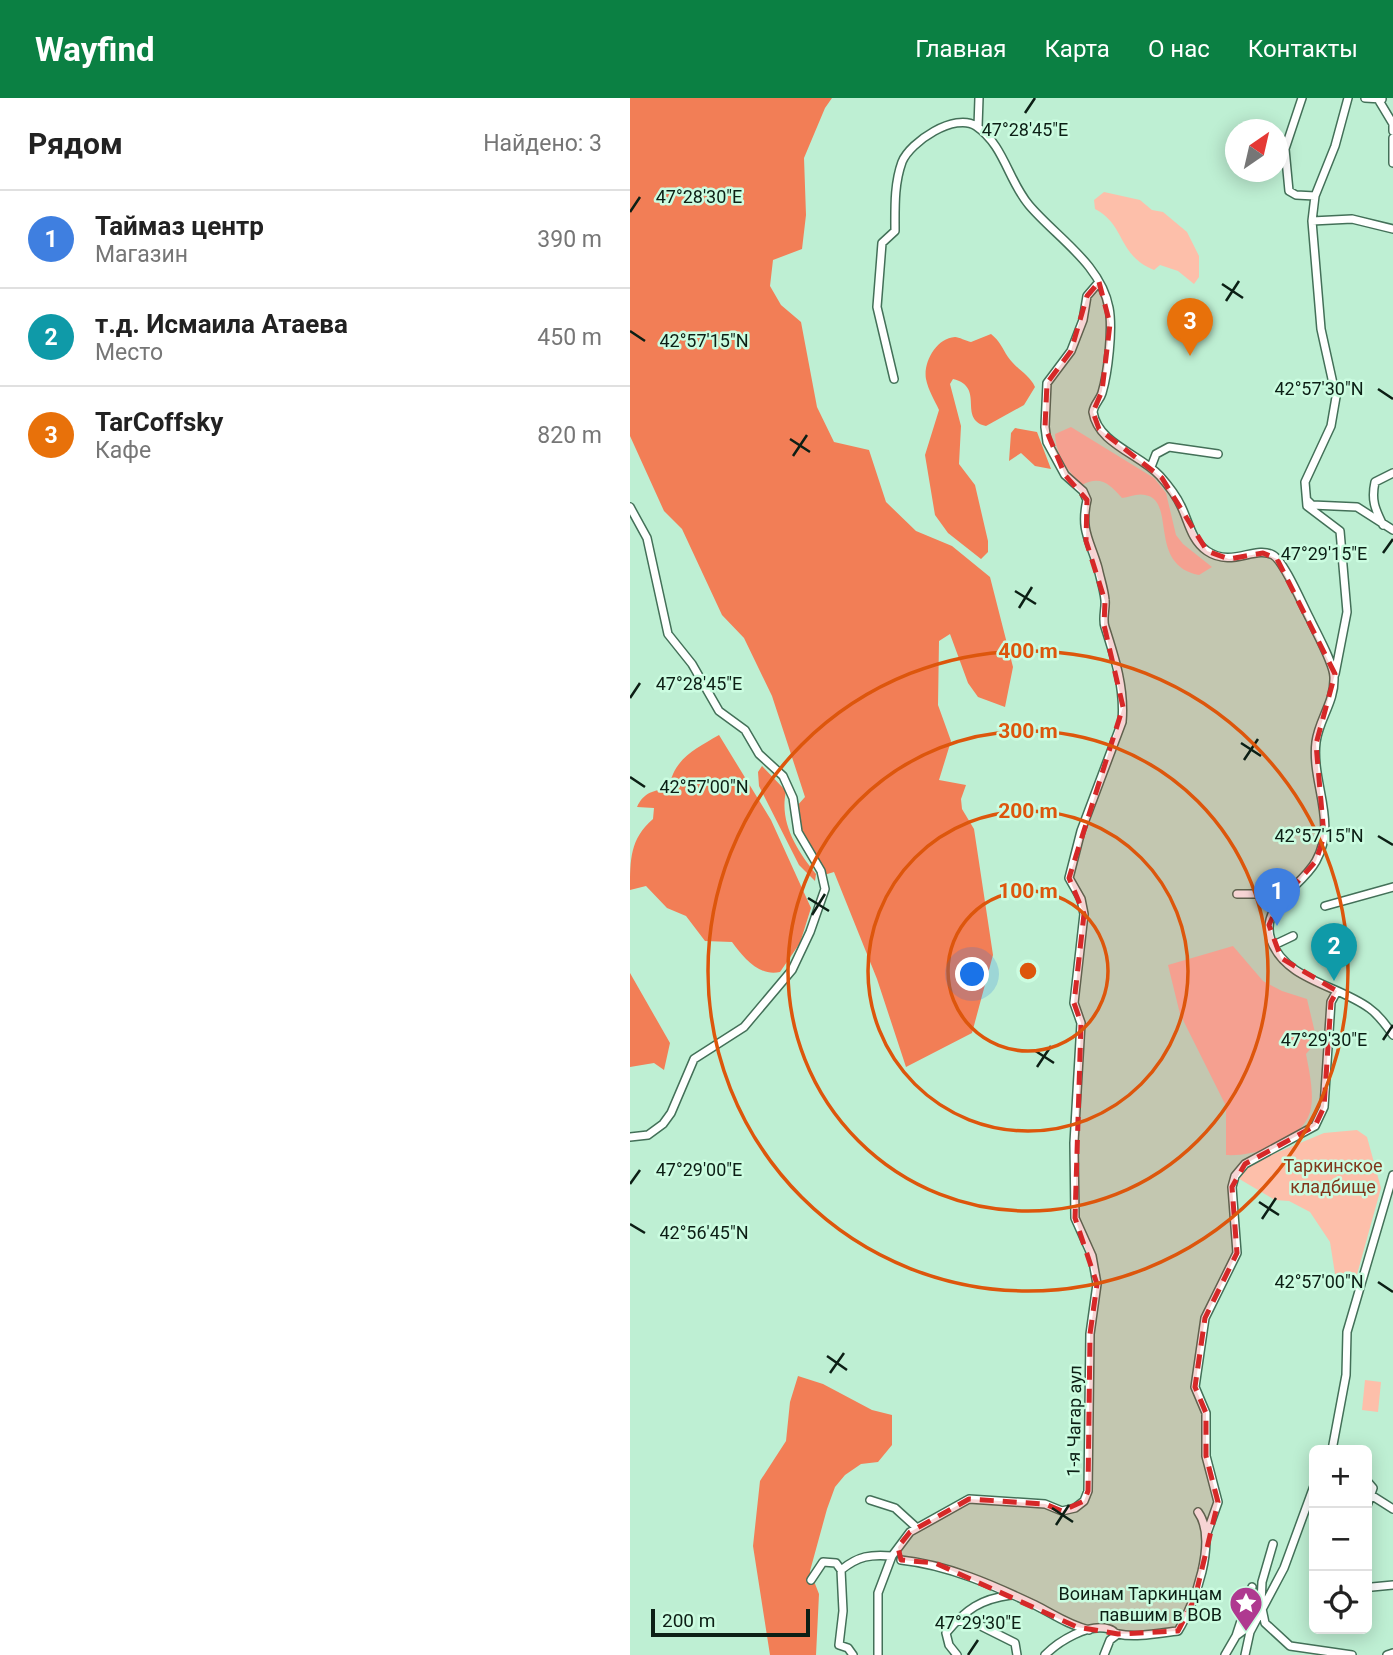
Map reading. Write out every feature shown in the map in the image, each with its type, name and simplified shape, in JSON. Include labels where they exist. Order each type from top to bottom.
[{"type":"street","points":[[978,127],[979,98]]},
{"type":"street","points":[[1302,98],[1285,149],[1285,163],[1289,191],[1296,195],[1315,196]]},
{"type":"street","points":[[1348,98],[1335,146],[1315,196],[1312,221],[1321,329],[1336,397],[1331,426],[1308,473],[1304,494],[1307,506],[1340,531],[1346,612],[1331,702],[1316,744],[1316,767],[1326,820],[1324,836],[1316,861],[1286,894],[1271,917],[1270,933],[1274,945],[1291,966],[1368,1007],[1393,1035]]},
{"type":"street","points":[[1365,98],[1381,99],[1393,131]]},
{"type":"street","points":[[894,379],[877,307],[882,243],[895,230],[897,180],[903,159],[918,144],[951,121],[961,121],[978,127],[1004,157],[1023,197],[1076,253],[1099,282],[1109,308],[1110,324],[1102,391],[1094,407],[1094,416],[1104,434],[1151,467],[1173,492],[1192,534],[1208,551],[1229,559],[1264,553],[1277,559],[1335,674]]},
{"type":"street","points":[[1393,138],[1393,163]]},
{"type":"street","points":[[1312,221],[1352,219],[1393,229]]},
{"type":"street","name":"1-я Чагар аул","points":[[878,1655],[878,1594],[886,1567],[898,1547],[917,1528],[969,1499],[1045,1504],[1062,1511],[1075,1508],[1084,1501],[1088,1491],[1090,1334],[1097,1284],[1094,1265],[1075,1218],[1074,1143],[1081,1023],[1074,1003],[1084,914],[1081,899],[1069,878],[1081,831],[1122,722],[1123,707],[1121,684],[1104,625],[1105,601],[1094,555],[1086,541],[1083,520],[1087,500],[1083,491],[1065,475],[1047,442],[1045,427],[1047,383],[1071,351],[1083,320],[1087,296],[1099,282]]},
{"type":"street","points":[[1151,467],[1156,454],[1169,447],[1218,454]]},
{"type":"street","points":[[1383,525],[1373,503],[1375,482],[1393,472]]},
{"type":"street","points":[[1304,494],[1312,505],[1357,507],[1393,530]]},
{"type":"street","points":[[630,507],[647,538],[668,634],[692,664],[719,711],[745,730],[758,754],[783,776],[793,798],[798,832],[821,871],[825,889],[793,970],[744,1027],[694,1059],[671,1113],[663,1124],[648,1135],[630,1137]]},
{"type":"street","points":[[1325,906],[1393,887]]},
{"type":"street","points":[[1237,894],[1286,894]]},
{"type":"street","points":[[1274,945],[1293,936]]},
{"type":"street","points":[[1045,1655],[1067,1638],[1090,1630],[1107,1628],[1118,1634],[1178,1631],[1195,1598],[1207,1533],[1218,1502],[1207,1470],[1206,1413],[1195,1387],[1205,1318],[1237,1253],[1232,1187],[1235,1176],[1245,1164],[1315,1126],[1324,1107],[1331,1002],[1337,991]]},
{"type":"street","points":[[1333,1445],[1341,1408],[1347,1332],[1393,1175]]},
{"type":"street","points":[[1372,1496],[1393,1509]]},
{"type":"street","points":[[870,1500],[895,1508],[917,1528]]},
{"type":"street","points":[[1245,1655],[1250,1632],[1284,1568],[1309,1500]]},
{"type":"street","points":[[1198,1512],[1207,1533]]},
{"type":"street","points":[[1273,1544],[1262,1582],[1265,1623],[1290,1646],[1352,1655]]},
{"type":"street","points":[[898,1547],[901,1560]]},
{"type":"street","points":[[841,1570],[855,1559],[875,1554],[892,1556]]},
{"type":"street","points":[[886,1567],[901,1560],[935,1563],[1012,1595],[1062,1621],[1090,1630]]},
{"type":"street","points":[[811,1580],[823,1562],[836,1563],[841,1570],[843,1611],[839,1645],[848,1648],[853,1655]]},
{"type":"street","points":[[1372,1587],[1393,1585]]},
{"type":"street","points":[[1225,1655],[1236,1636],[1252,1587]]},
{"type":"street","points":[[957,1655],[949,1646],[946,1633],[957,1620],[974,1604],[1012,1595]]},
{"type":"street","points":[[1236,1636],[1258,1619]]},
{"type":"street","points":[[957,1620],[976,1624],[1003,1640],[1015,1643],[1017,1655]]},
{"type":"street","points":[[1104,1655],[1110,1640],[1118,1634]]},
{"type":"street","points":[[1387,1655],[1393,1653]]},
{"type":"highlighted area","points":[[1099,282],[1110,324],[1102,391],[1093,412],[1099,429],[1162,478],[1207,551],[1229,559],[1263,553],[1277,559],[1335,674],[1316,744],[1324,836],[1316,861],[1279,903],[1269,925],[1281,958],[1337,991],[1331,1002],[1324,1107],[1315,1126],[1245,1164],[1232,1187],[1237,1253],[1205,1318],[1195,1387],[1206,1413],[1206,1456],[1218,1502],[1195,1598],[1178,1631],[1118,1634],[1077,1627],[935,1563],[901,1560],[898,1547],[910,1532],[969,1499],[1045,1504],[1062,1511],[1084,1501],[1088,1491],[1090,1334],[1097,1284],[1075,1218],[1081,1023],[1074,1003],[1084,914],[1069,878],[1123,707],[1104,625],[1105,601],[1086,541],[1087,500],[1065,475],[1045,427],[1047,383],[1071,351],[1087,296]]},
{"type":"green space","points":[[1104,192],[1140,200],[1152,210],[1163,212],[1187,232],[1199,256],[1199,277],[1194,284],[1178,271],[1160,265],[1154,270],[1134,256],[1112,223],[1095,209],[1094,200]]},
{"type":"green space","points":[[1071,427],[1154,478],[1166,493],[1176,535],[1212,567],[1199,575],[1183,569],[1173,559],[1160,508],[1154,499],[1145,495],[1122,498],[1109,485],[1099,481],[1082,485],[1063,462],[1056,442],[1055,434]]},
{"type":"green space","points":[[1233,946],[1263,981],[1307,999],[1317,1041],[1306,1054],[1312,1102],[1307,1120],[1299,1130],[1277,1145],[1250,1153],[1226,1155],[1226,1106],[1180,1014],[1168,965]]},
{"type":"green space","name":"Таркинское кладбище","points":[[1357,1130],[1367,1137],[1381,1188],[1356,1278],[1335,1274],[1330,1242],[1310,1212],[1289,1201],[1275,1200],[1236,1177],[1247,1165],[1324,1133]]},
{"type":"green space","points":[[1365,1380],[1381,1382],[1378,1412],[1362,1410]]},
{"type":"shaded area","points":[[630,98],[832,98],[825,108],[804,158],[806,215],[802,249],[773,260],[770,286],[781,305],[801,322],[817,407],[834,442],[869,450],[886,502],[916,531],[952,546],[990,577],[1013,667],[1005,707],[978,697],[968,683],[950,634],[939,641],[938,705],[951,741],[939,780],[966,785],[961,799],[962,809],[974,829],[993,955],[972,1033],[906,1067],[877,979],[834,872],[824,875],[800,833],[796,807],[805,797],[772,696],[744,638],[722,615],[682,529],[664,511],[630,436]]},
{"type":"shaded area","points":[[991,334],[1035,387],[1024,405],[986,426],[973,417],[968,389],[963,383],[953,379],[950,384],[961,426],[959,464],[975,485],[988,541],[988,552],[981,559],[948,533],[935,515],[925,455],[939,410],[928,387],[926,373],[932,352],[948,338],[955,337],[971,342]]},
{"type":"shaded area","points":[[1015,428],[1037,432],[1051,469],[1035,466],[1021,453],[1009,461],[1011,433]]},
{"type":"shaded area","points":[[719,735],[771,820],[811,908],[800,943],[780,972],[758,969],[732,942],[705,941],[686,916],[667,908],[646,886],[630,890],[633,850],[640,834],[653,819],[654,808],[637,807],[650,793],[669,789],[680,762]]},
{"type":"shaded area","points":[[762,766],[786,791],[784,803],[787,825],[796,846],[816,874],[815,881],[799,865],[759,786],[758,772]]},
{"type":"shaded area","points":[[630,973],[670,1043],[664,1070],[654,1063],[630,1067]]},
{"type":"shaded area","points":[[798,1376],[823,1384],[872,1410],[892,1415],[892,1445],[878,1462],[861,1464],[845,1475],[835,1487],[827,1509],[810,1571],[819,1594],[816,1655],[770,1655],[753,1546],[760,1481],[786,1441],[790,1402]]},
{"type":"place","name":"TarCoffsky","points":[[1190,356]]},
{"type":"place","name":"Таймаз центр","points":[[1277,926]]},
{"type":"place","name":"т.д. Исмаила Атаева","points":[[1334,981]]},
{"type":"place","name":"Воинам Таркинцам павшим в ВОВ","points":[[1246,1633]]}]
